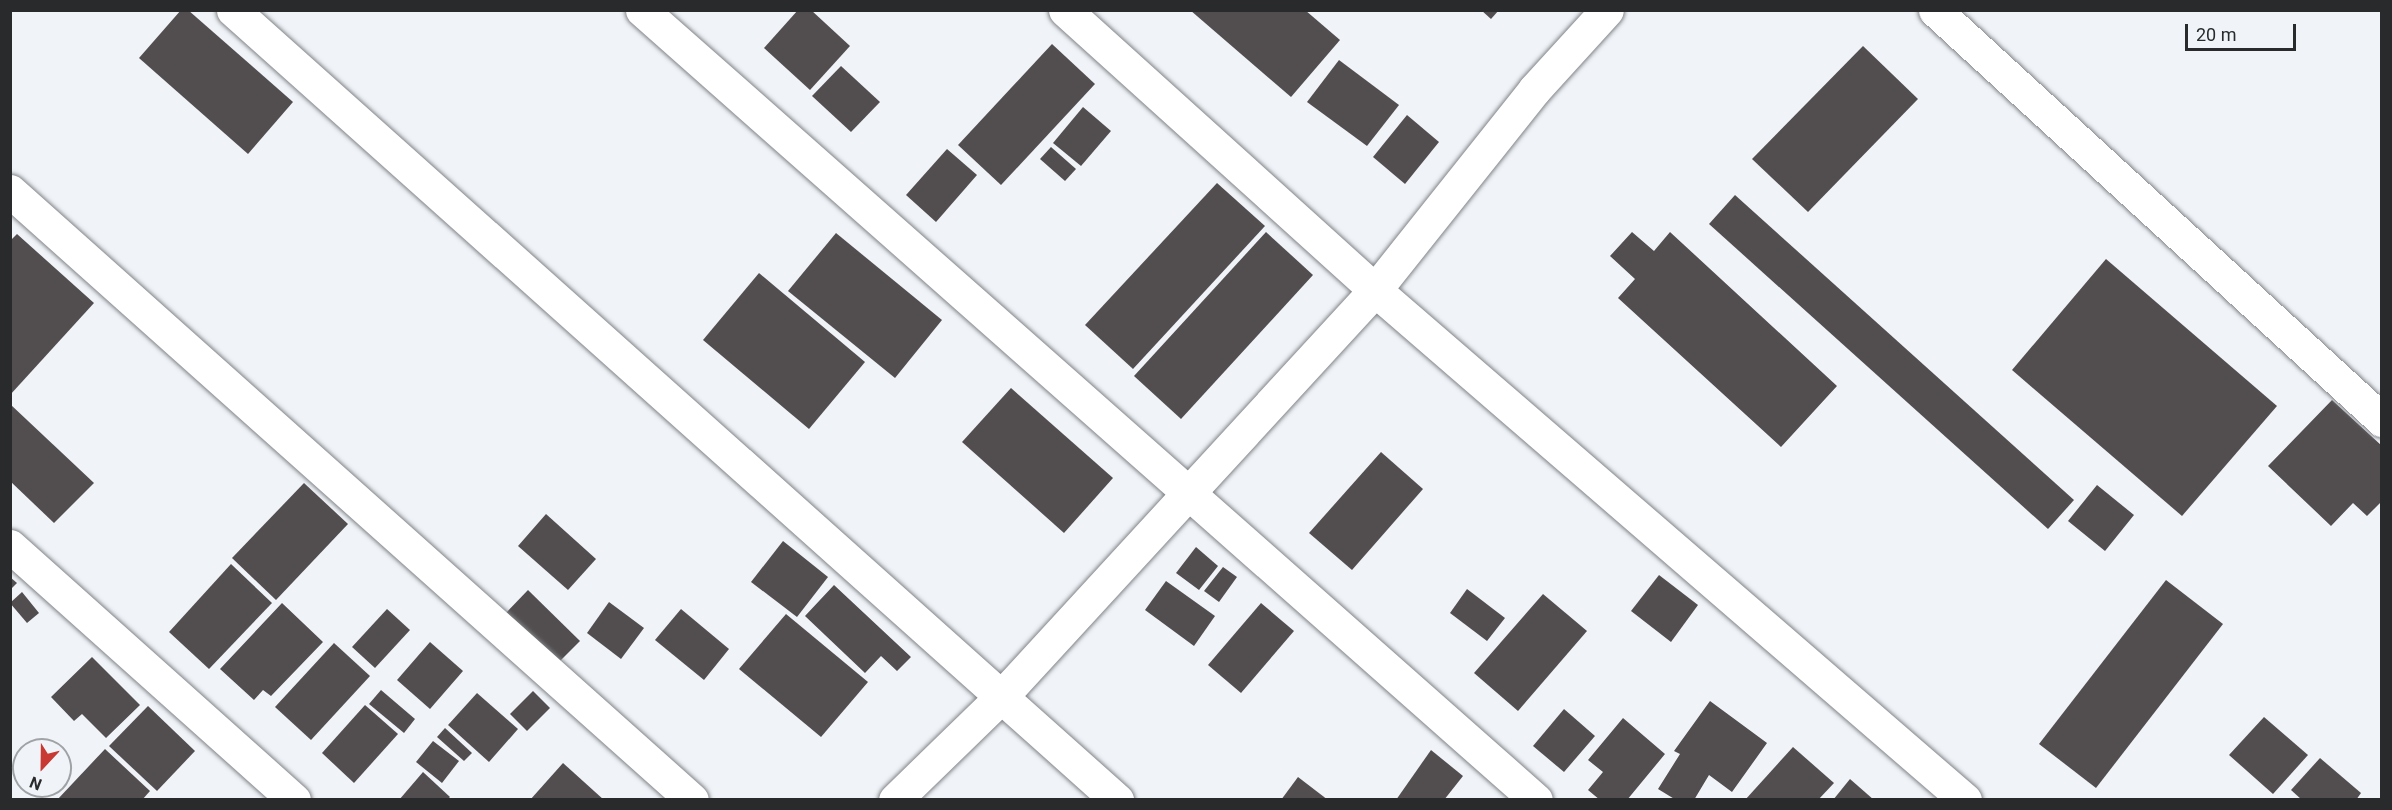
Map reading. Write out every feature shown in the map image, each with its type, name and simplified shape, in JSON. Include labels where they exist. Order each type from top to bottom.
[{"type":"street","points":[[233,10],[1116,800]]},
{"type":"street","points":[[642,10],[1536,800]]},
{"type":"street","points":[[1065,10],[1376,290],[1965,800]]},
{"type":"street","points":[[895,800],[1000,698],[1376,290],[1534,90],[1607,10]]},
{"type":"street","points":[[1935,10],[2382,420]]},
{"type":"street","points":[[10,191],[692,800]]},
{"type":"street","points":[[10,546],[294,800]]},
{"type":"building","points":[[181,10],[188,10],[293,102],[248,154],[139,58]]},
{"type":"building","points":[[798,10],[811,10],[850,46],[810,90],[764,48]]},
{"type":"building","points":[[1190,10],[1305,10],[1340,40],[1291,97]]},
{"type":"building","points":[[1481,10],[1499,10],[1491,19]]},
{"type":"building","points":[[1052,44],[1095,84],[1001,185],[958,145]]},
{"type":"building","points":[[1863,46],[1918,99],[1808,212],[1752,159]]},
{"type":"building","points":[[1339,60],[1399,105],[1367,146],[1307,102]]},
{"type":"building","points":[[841,66],[880,102],[851,132],[812,96]]},
{"type":"building","points":[[1083,107],[1111,131],[1081,166],[1053,143]]},
{"type":"building","points":[[1407,115],[1439,142],[1405,184],[1373,157]]},
{"type":"building","points":[[1051,147],[1076,169],[1065,181],[1040,159]]},
{"type":"building","points":[[947,149],[977,175],[936,222],[906,195]]},
{"type":"building","points":[[1217,183],[1265,226],[1133,369],[1085,325]]},
{"type":"building","points":[[1735,195],[2074,500],[2048,529],[1709,224]]},
{"type":"building","points":[[1266,232],[1313,275],[1181,419],[1134,376]]},
{"type":"building","points":[[1632,232],[1654,251],[1670,232],[1837,386],[1781,447],[1618,298],[1635,279],[1610,256]]},
{"type":"building","points":[[836,233],[942,320],[895,378],[788,291]]},
{"type":"building","points":[[17,234],[94,303],[10,395],[10,241]]},
{"type":"building","points":[[2106,259],[2277,406],[2182,516],[2012,370]]},
{"type":"building","points":[[759,273],[865,362],[809,429],[703,340]]},
{"type":"building","points":[[1011,388],[1113,478],[1064,533],[962,442]]},
{"type":"building","points":[[2332,400],[2382,446],[2382,501],[2367,516],[2353,503],[2331,526],[2268,466]]},
{"type":"building","points":[[10,404],[94,483],[54,523],[10,481]]},
{"type":"building","points":[[1381,452],[1423,489],[1352,570],[1309,533]]},
{"type":"building","points":[[304,483],[348,524],[276,600],[232,558]]},
{"type":"building","points":[[2097,485],[2134,515],[2105,551],[2068,521]]},
{"type":"building","points":[[546,514],[596,559],[568,590],[518,546]]},
{"type":"building","points":[[783,541],[828,577],[797,617],[751,582]]},
{"type":"building","points":[[1196,547],[1218,566],[1199,590],[1176,573]]},
{"type":"building","points":[[231,564],[272,603],[209,669],[169,632]]},
{"type":"building","points":[[1223,567],[1237,577],[1219,602],[1204,591]]},
{"type":"building","points":[[1659,575],[1698,605],[1671,642],[1631,611]]},
{"type":"building","points":[[10,577],[17,583],[10,590]]},
{"type":"building","points":[[2166,580],[2223,624],[2096,788],[2039,744]]},
{"type":"building","points":[[1166,581],[1215,616],[1194,646],[1145,610]]},
{"type":"building","points":[[834,585],[911,657],[897,671],[881,656],[865,673],[805,616]]},
{"type":"building","points":[[1467,589],[1505,618],[1487,641],[1450,613]]},
{"type":"building","points":[[528,590],[580,641],[557,664],[505,614]]},
{"type":"building","points":[[22,592],[39,613],[27,623],[10,603]]},
{"type":"building","points":[[1543,594],[1587,631],[1518,711],[1474,673]]},
{"type":"building","points":[[609,602],[644,628],[621,659],[587,633]]},
{"type":"building","points":[[282,603],[323,642],[271,696],[263,690],[254,700],[220,669]]},
{"type":"building","points":[[1261,603],[1294,631],[1241,693],[1208,665]]},
{"type":"building","points":[[387,609],[410,630],[375,668],[352,647]]},
{"type":"building","points":[[681,609],[729,649],[704,680],[655,640]]},
{"type":"building","points":[[786,614],[868,682],[821,737],[739,669]]},
{"type":"building","points":[[430,642],[463,671],[430,709],[397,680]]},
{"type":"building","points":[[334,643],[370,676],[311,740],[275,707]]},
{"type":"building","points":[[92,657],[140,705],[106,738],[82,714],[74,721],[51,697]]},
{"type":"building","points":[[381,690],[415,719],[404,733],[369,704]]},
{"type":"building","points":[[533,691],[550,708],[527,731],[510,714]]},
{"type":"building","points":[[477,693],[518,729],[489,762],[448,725]]},
{"type":"building","points":[[1710,701],[1767,743],[1732,792],[1709,775],[1694,800],[1676,800],[1658,789],[1680,754],[1674,751]]},
{"type":"building","points":[[365,705],[398,734],[354,783],[322,753]]},
{"type":"building","points":[[148,706],[195,751],[157,791],[109,746]]},
{"type":"building","points":[[1564,709],[1595,736],[1564,772],[1533,746]]},
{"type":"building","points":[[2264,717],[2308,755],[2273,794],[2229,755]]},
{"type":"building","points":[[1623,718],[1665,754],[1627,800],[1600,800],[1588,790],[1603,772],[1588,760]]},
{"type":"building","points":[[445,728],[472,753],[464,761],[437,737]]},
{"type":"building","points":[[433,741],[459,761],[442,783],[416,762]]},
{"type":"building","points":[[1793,747],[1834,783],[1818,800],[1745,800]]},
{"type":"building","points":[[105,749],[150,791],[142,800],[57,800],[72,798],[72,784]]},
{"type":"building","points":[[1431,750],[1463,776],[1444,800],[1396,800]]},
{"type":"building","points":[[2320,758],[2361,793],[2356,800],[2302,800],[2291,790]]},
{"type":"building","points":[[563,763],[604,800],[530,800]]},
{"type":"building","points":[[423,772],[450,797],[447,800],[399,800]]},
{"type":"building","points":[[1298,777],[1328,800],[1281,800]]},
{"type":"building","points":[[1850,779],[1874,800],[1833,800]]}]
